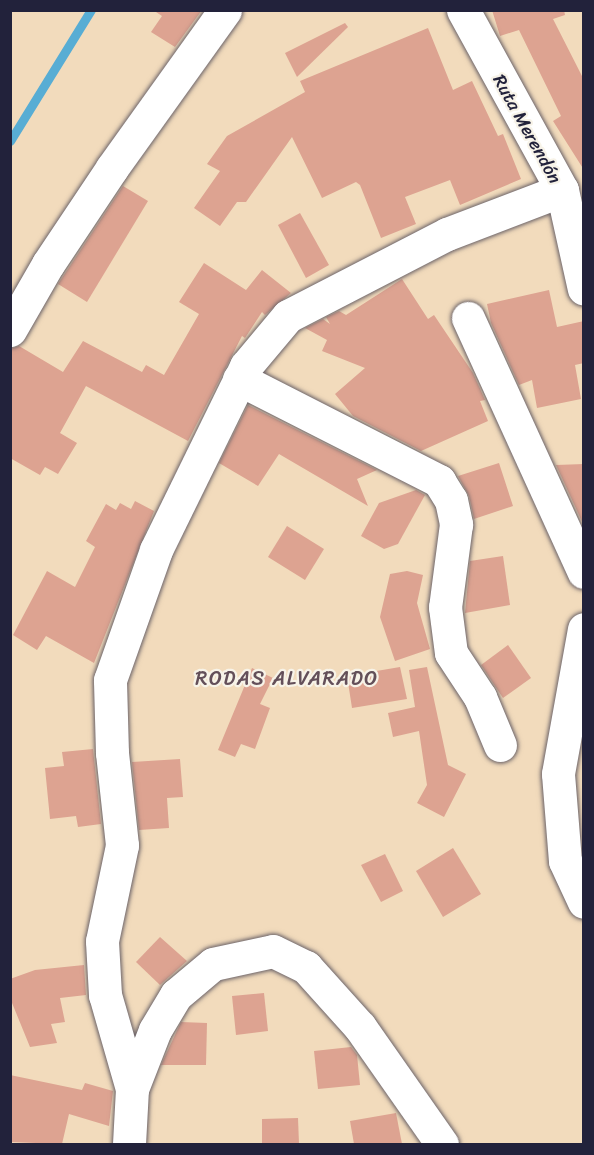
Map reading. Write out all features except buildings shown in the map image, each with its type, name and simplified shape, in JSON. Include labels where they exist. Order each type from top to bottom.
[{"type":"street","points":[[10,330],[48,264],[112,168],[225,10]]},
{"type":"street","name":"Ruta Merendón","points":[[463,10],[562,190],[584,289]]},
{"type":"street","points":[[132,1089],[105,995],[103,963],[102,942],[122,845],[112,753],[110,680],[156,550],[239,379],[288,316],[447,234],[562,190]]},
{"type":"street","points":[[468,318],[584,572]]},
{"type":"street","points":[[239,379],[439,481],[451,500],[456,524],[445,607],[451,653],[480,697],[500,745]]},
{"type":"street","points":[[584,630],[558,774],[566,861],[584,902]]},
{"type":"street","points":[[129,1144],[132,1089],[155,1030],[176,995],[213,963],[273,951],[306,967],[360,1027],[442,1144]]},
{"type":"waterway","points":[[10,141],[91,10]]},
{"type":"district","name":"RODAS ALVARADO","points":[[287,678]]}]
